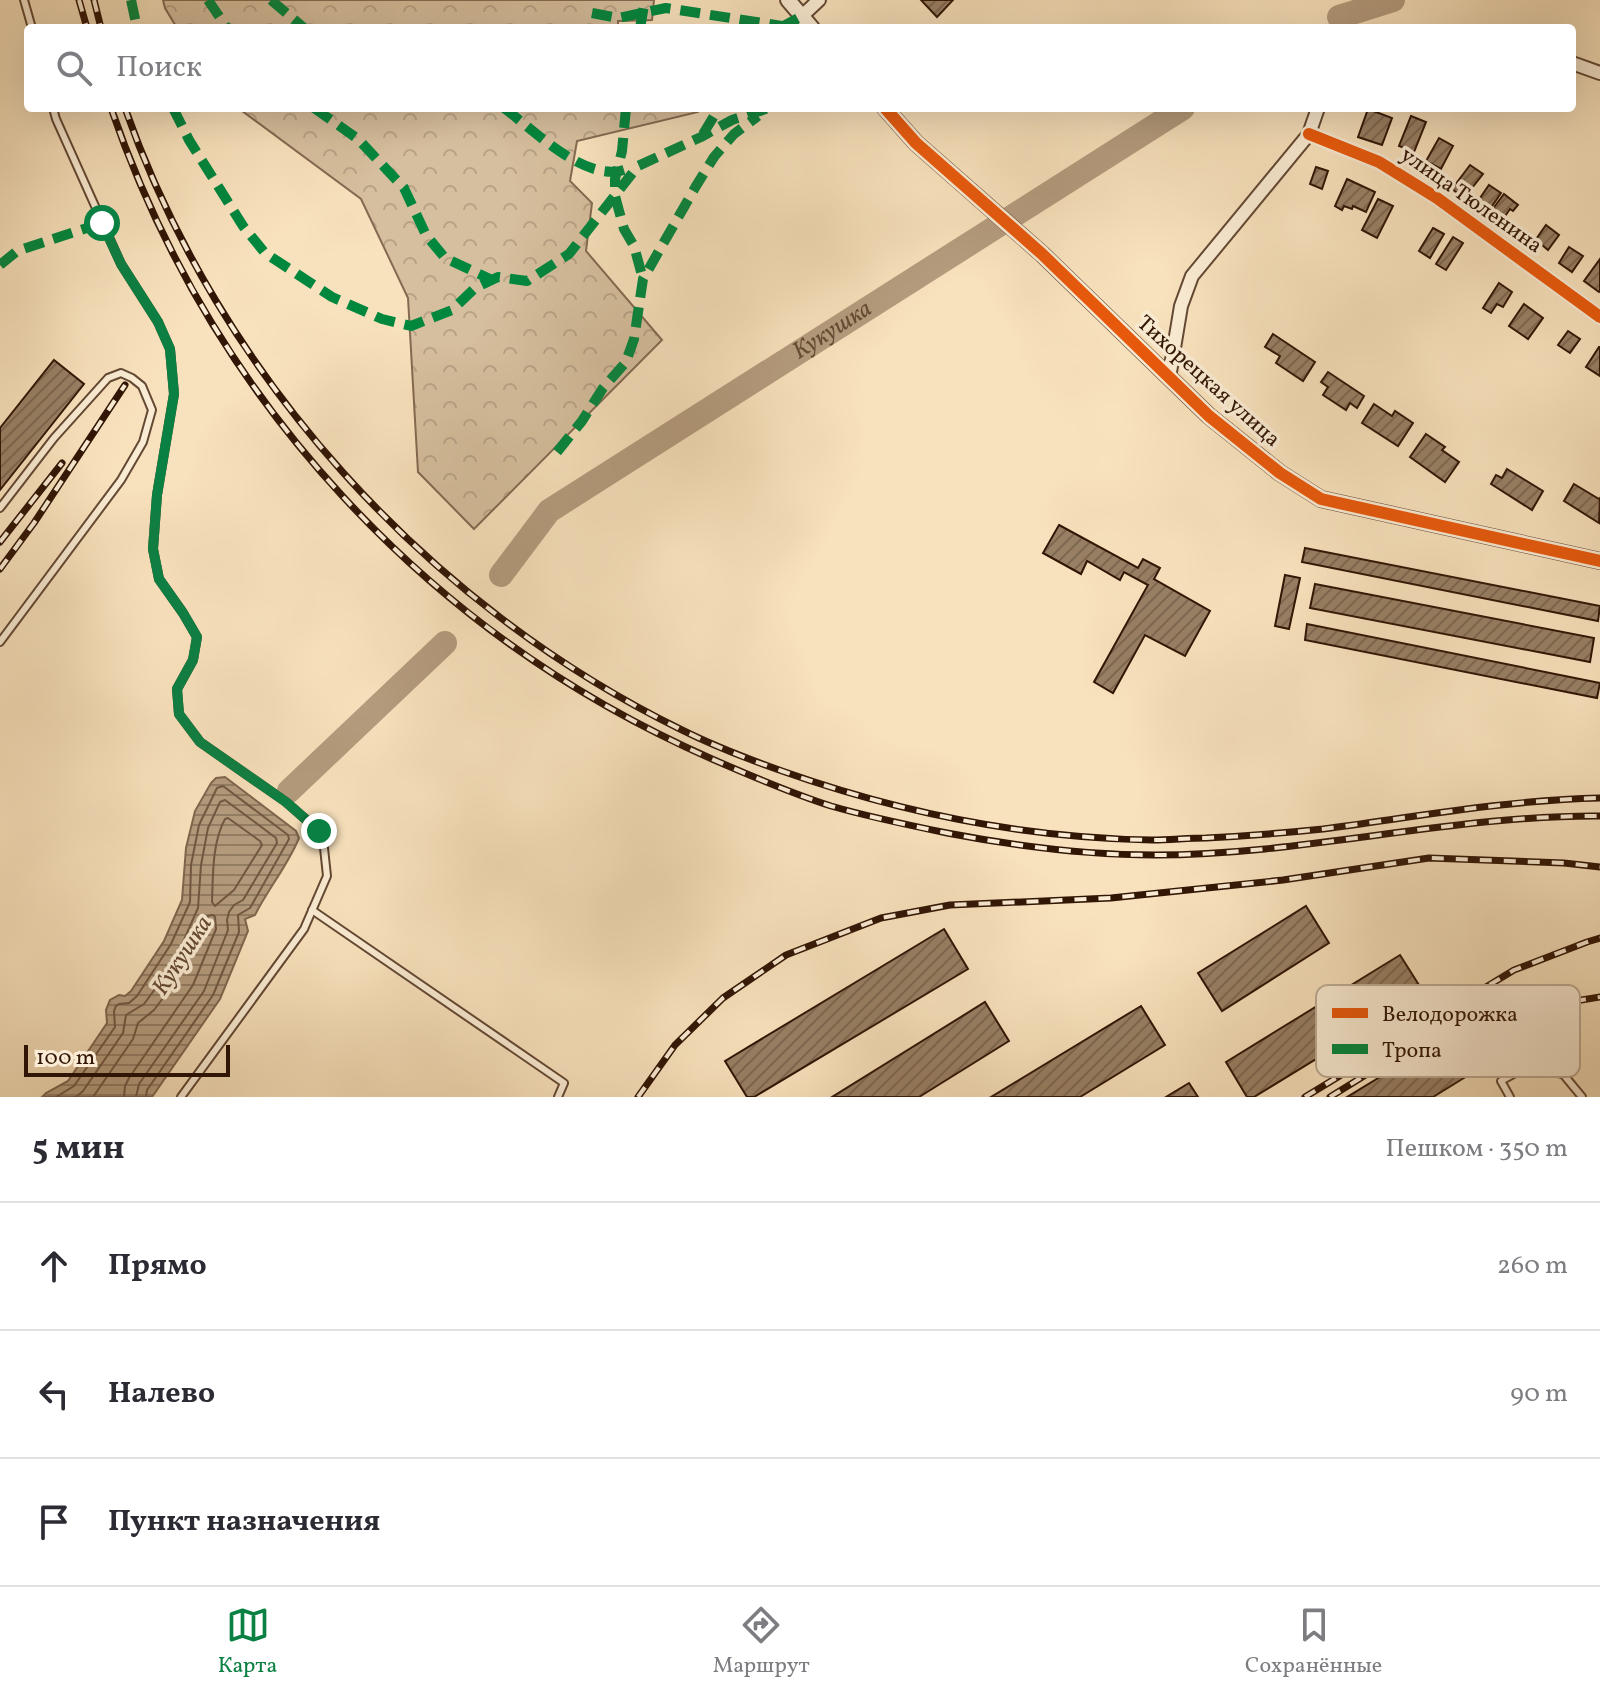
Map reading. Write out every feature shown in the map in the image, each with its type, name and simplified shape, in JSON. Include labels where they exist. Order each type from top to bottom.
[{"type":"street","points":[[788,0],[807,22],[819,0]]},
{"type":"street","points":[[1576,64],[1600,73]]},
{"type":"street","name":"Тихорецкая улица","points":[[889,112],[916,143],[1042,254],[1209,416],[1280,473],[1321,499],[1600,561]]},
{"type":"street","points":[[1169,378],[1181,306],[1192,276],[1309,134],[1317,112]]},
{"type":"street","name":"улица Тюленина","points":[[1309,134],[1379,162],[1437,198],[1600,317]]},
{"type":"lane","points":[[24,0],[31,24]]},
{"type":"lane","points":[[54,112],[121,264],[158,322],[170,349],[174,394],[157,495],[153,549],[159,579],[197,637],[193,660],[177,689],[179,714],[200,742],[286,802],[319,831],[324,848],[327,876],[304,929],[181,1097]]},
{"type":"lane","points":[[0,508],[54,438],[108,378],[121,373],[142,386],[152,410],[143,442],[121,480],[0,642]]},
{"type":"lane","points":[[312,910],[564,1083],[558,1097]]},
{"type":"lane","points":[[1508,1077],[1501,1081],[1510,1097]]},
{"type":"lane","points":[[1565,1077],[1582,1097]]},
{"type":"green space","points":[[163,0],[654,0],[652,20],[618,21],[618,24],[175,24]]},
{"type":"green space","points":[[243,112],[698,112],[577,141],[570,181],[592,203],[586,251],[662,340],[474,529],[418,472],[408,298],[361,199]]},
{"type":"water","points":[[225,777],[296,831],[299,838],[255,915],[245,919],[248,931],[220,999],[152,1097],[42,1097],[68,1081],[107,1023],[106,1010],[110,1000],[131,991],[164,941],[182,900],[186,848],[195,811],[211,783],[216,778]]},
{"type":"building","points":[[921,0],[953,0],[937,17]]},
{"type":"building","points":[[1367,112],[1392,118],[1382,145],[1358,137]]},
{"type":"building","points":[[1411,116],[1426,122],[1414,152],[1399,146]]},
{"type":"building","points":[[1439,138],[1453,146],[1441,169],[1426,161]]},
{"type":"building","points":[[1470,165],[1483,174],[1464,198],[1452,189]]},
{"type":"building","points":[[1316,167],[1328,171],[1322,189],[1310,184]]},
{"type":"building","points":[[1347,179],[1375,192],[1366,212],[1353,206],[1352,209],[1344,206],[1342,210],[1335,206]]},
{"type":"building","points":[[1489,185],[1501,193],[1490,209],[1478,201]]},
{"type":"building","points":[[1504,194],[1518,205],[1513,211],[1510,209],[1503,219],[1492,210]]},
{"type":"building","points":[[1378,199],[1393,206],[1377,238],[1362,230]]},
{"type":"building","points":[[1546,225],[1559,235],[1548,250],[1542,245],[1539,249],[1532,245]]},
{"type":"building","points":[[1433,228],[1444,234],[1430,258],[1419,251]]},
{"type":"building","points":[[1453,237],[1463,243],[1446,270],[1436,264]]},
{"type":"building","points":[[1569,247],[1583,256],[1572,272],[1559,263]]},
{"type":"building","points":[[1600,259],[1600,291],[1599,292],[1584,281]]},
{"type":"building","points":[[1499,283],[1512,292],[1503,307],[1497,304],[1491,313],[1483,308]]},
{"type":"building","points":[[1524,304],[1543,318],[1528,339],[1509,326]]},
{"type":"building","points":[[1568,331],[1580,339],[1570,353],[1558,345]]},
{"type":"building","points":[[1273,334],[1315,362],[1303,381],[1276,363],[1280,356],[1265,347]]},
{"type":"building","points":[[1600,347],[1600,376],[1586,367]]},
{"type":"building","points":[[54,360],[84,384],[0,490],[0,428]]},
{"type":"building","points":[[1328,372],[1364,396],[1357,408],[1350,403],[1346,410],[1323,395],[1328,387],[1321,382]]},
{"type":"building","points":[[1374,404],[1392,416],[1395,411],[1413,423],[1398,446],[1362,423]]},
{"type":"building","points":[[1426,434],[1459,462],[1445,482],[1410,457]]},
{"type":"building","points":[[1507,469],[1543,491],[1532,510],[1491,484],[1496,475],[1502,478]]},
{"type":"building","points":[[1574,484],[1600,498],[1599,523],[1564,501]]},
{"type":"building","points":[[1059,525],[1138,568],[1143,559],[1160,568],[1154,579],[1210,611],[1185,656],[1145,635],[1113,693],[1094,682],[1148,585],[1124,572],[1120,580],[1087,561],[1081,574],[1043,553]]},
{"type":"building","points":[[1305,548],[1600,606],[1598,621],[1302,562]]},
{"type":"building","points":[[1285,575],[1300,578],[1289,629],[1275,626]]},
{"type":"building","points":[[1315,584],[1594,638],[1590,662],[1310,608]]},
{"type":"building","points":[[1307,624],[1600,683],[1597,698],[1305,640]]},
{"type":"building","points":[[1306,906],[1329,943],[1222,1011],[1198,973]]},
{"type":"building","points":[[944,929],[968,969],[754,1097],[747,1097],[725,1061]]},
{"type":"building","points":[[1400,955],[1419,985],[1351,985]]},
{"type":"building","points":[[985,1002],[1009,1041],[919,1097],[832,1097]]},
{"type":"building","points":[[1141,1006],[1165,1045],[1080,1097],[991,1097]]},
{"type":"building","points":[[1316,1007],[1316,1059],[1254,1097],[1247,1097],[1226,1062]]},
{"type":"building","points":[[1380,1077],[1466,1077],[1433,1097],[1347,1097]]},
{"type":"building","points":[[1189,1083],[1198,1097],[1166,1097]]},
{"type":"waterway","name":"Кукушка","points":[[1339,17],[1393,0]]},
{"type":"waterway","name":"Кукушка","points":[[501,575],[549,511],[1177,112]]},
{"type":"waterway","name":"Кукушка","points":[[289,791],[445,643]]},
{"type":"railway","points":[[79,0],[86,24]]},
{"type":"railway","points":[[94,0],[100,24]]},
{"type":"railway","points":[[113,112],[154,215],[208,316],[271,410],[343,497],[424,576],[513,646],[609,707],[712,759],[801,796],[874,817],[998,842],[1103,853],[1155,855],[1266,849],[1489,822],[1600,816]]},
{"type":"railway","points":[[127,112],[165,207],[216,301],[275,390],[343,473],[418,549],[501,618],[589,678],[694,736],[782,771],[918,811],[1010,828],[1105,838],[1159,840],[1279,833],[1496,806],[1600,798]]},
{"type":"railway","points":[[0,569],[125,385]]},
{"type":"railway","points":[[0,542],[62,463]]},
{"type":"railway","points":[[638,1097],[675,1045],[723,998],[786,955],[881,918],[950,905],[1111,898],[1283,880],[1429,858],[1600,867]]},
{"type":"railway","points":[[1489,985],[1514,970],[1600,938]]},
{"type":"railway","points":[[1580,1000],[1600,997]]},
{"type":"railway","points":[[1305,1097],[1338,1077]]},
{"type":"railway","points":[[1330,1097],[1362,1077]]},
{"type":"marked path","points":[[131,0],[136,24]]},
{"type":"marked path","points":[[208,0],[224,24]]},
{"type":"marked path","points":[[271,0],[299,24]]},
{"type":"marked path","points":[[641,24],[645,0]]},
{"type":"marked path","points":[[592,13],[618,18],[666,8],[769,24]]},
{"type":"marked path","points":[[787,24],[802,16]]},
{"type":"marked path","points":[[175,112],[243,226],[265,253],[332,297],[382,319],[411,326],[452,310],[475,288],[498,277],[527,281],[569,254],[638,166],[732,120],[757,112]]},
{"type":"marked path","points":[[320,112],[358,139],[404,188],[426,235],[445,258],[492,280]]},
{"type":"marked path","points":[[509,112],[576,161],[609,172],[624,170]]},
{"type":"marked path","points":[[626,112],[615,196],[643,279]]},
{"type":"marked path","points":[[703,134],[717,112]]},
{"type":"marked path","points":[[557,452],[603,388],[626,362],[634,339],[643,279],[696,186],[714,157],[734,134],[758,116]]},
{"type":"marked path","points":[[0,265],[17,251],[102,223]]},
{"type":"cycle path","points":[[889,112],[916,143],[1042,254],[1209,416],[1280,473],[1321,499],[1600,561]]},
{"type":"cycle path","points":[[1309,134],[1379,162],[1437,198],[1600,317]]},
{"type":"route","points":[[102,223],[121,264],[158,322],[170,349],[174,394],[157,495],[153,549],[159,579],[197,637],[193,660],[177,689],[179,714],[200,742],[286,802],[319,831]]}]
